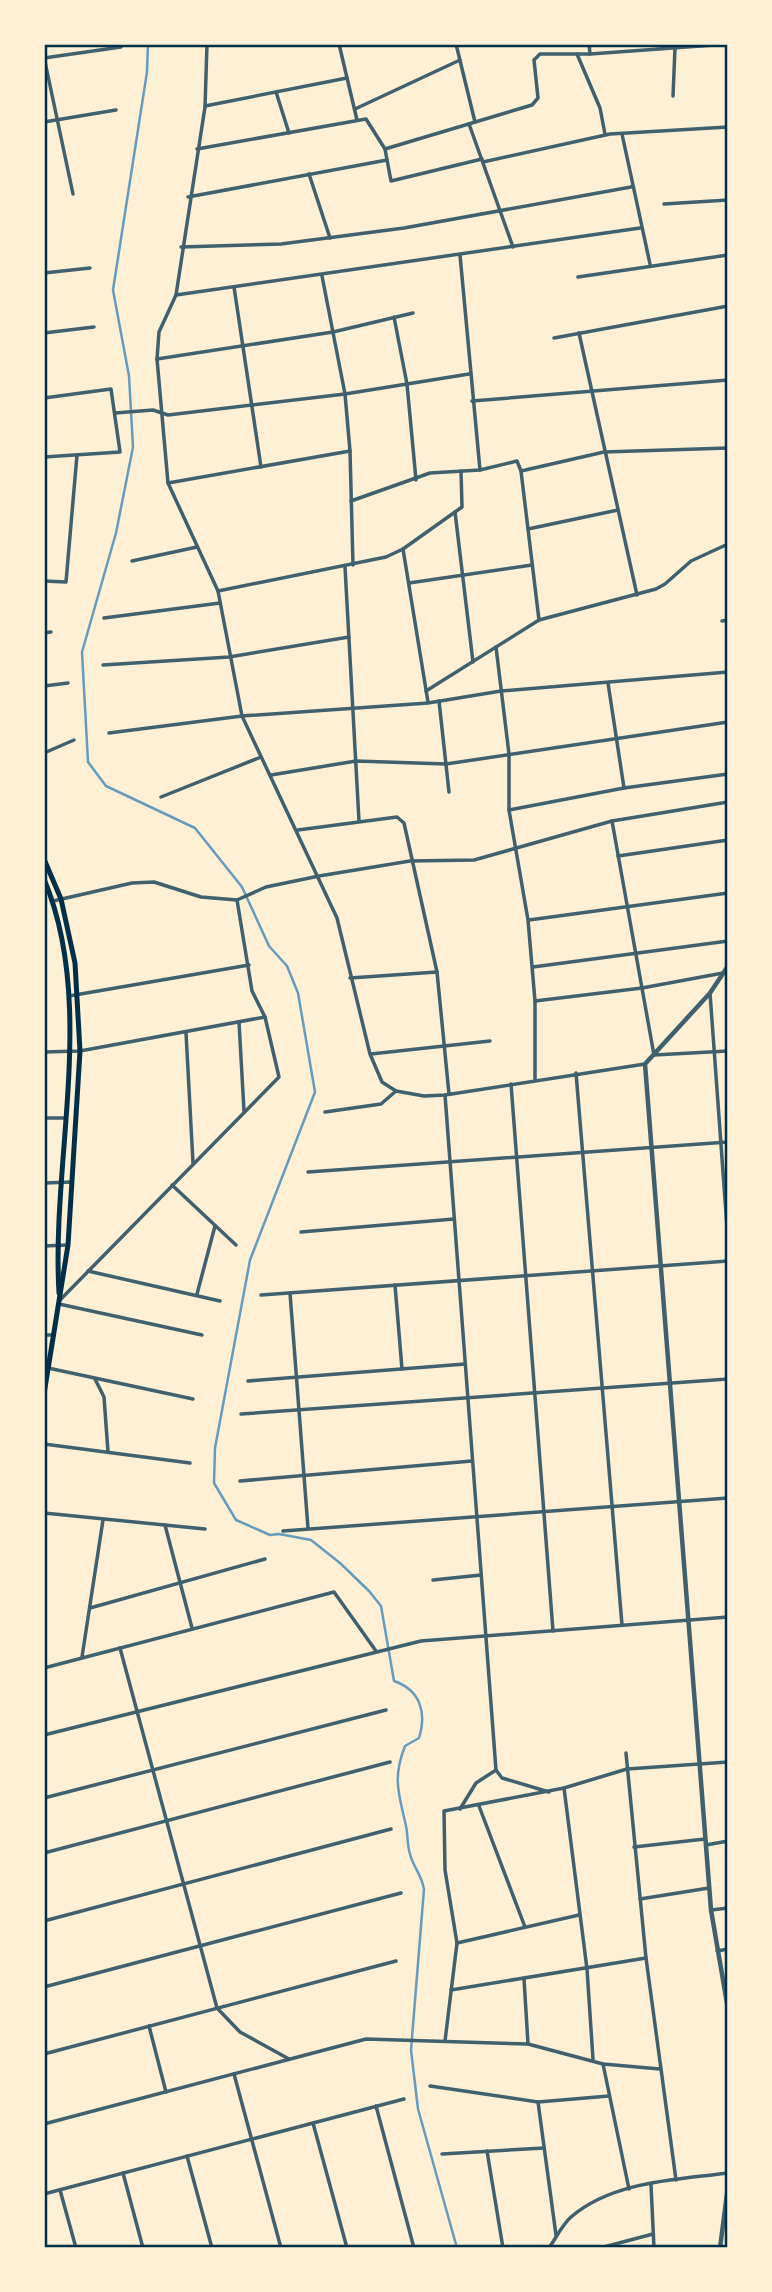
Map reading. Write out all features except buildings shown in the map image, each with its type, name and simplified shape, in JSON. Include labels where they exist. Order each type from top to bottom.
[{"type":"main road","points":[[44,859],[61,899],[75,963],[80,1051],[68,1245],[44,1394]]},
{"type":"main road","points":[[44,879],[53,901],[68,997],[68,1051],[58,1246],[59,1302]]},
{"type":"street","points":[[207,44],[205,107],[188,197],[176,295],[159,332],[157,359],[160,411],[168,483],[218,591],[242,716],[298,830],[337,918],[370,1054],[382,1082],[396,1091],[424,1096],[447,1095],[535,1079],[645,1064],[710,993],[728,965]]},
{"type":"street","points":[[339,44],[358,121]]},
{"type":"street","points":[[456,44],[475,122]]},
{"type":"street","points":[[589,44],[590,54]]},
{"type":"street","points":[[385,149],[532,105],[538,98],[534,60],[540,54],[590,54],[728,44]]},
{"type":"street","points":[[73,194],[44,57],[121,47]]},
{"type":"street","points":[[673,96],[675,48]]},
{"type":"street","points":[[577,54],[600,108],[605,135]]},
{"type":"street","points":[[355,109],[460,60]]},
{"type":"street","points":[[205,107],[347,78]]},
{"type":"street","points":[[276,92],[289,133]]},
{"type":"street","points":[[44,122],[116,110]]},
{"type":"street","points":[[197,149],[366,119],[385,149],[391,181],[605,135],[728,127]]},
{"type":"street","points":[[469,124],[513,247]]},
{"type":"street","points":[[622,134],[631,187],[650,264]]},
{"type":"street","points":[[188,197],[387,160]]},
{"type":"street","points":[[309,174],[330,238]]},
{"type":"street","points":[[181,247],[281,244],[330,238],[501,212],[631,187]]},
{"type":"street","points":[[664,204],[728,200]]},
{"type":"street","points":[[176,295],[640,228]]},
{"type":"street","points":[[460,255],[480,470]]},
{"type":"street","points":[[578,276],[728,255]]},
{"type":"street","points":[[44,273],[90,268]]},
{"type":"street","points":[[322,276],[345,394],[350,451],[353,565]]},
{"type":"street","points":[[234,287],[261,467]]},
{"type":"street","points":[[554,338],[728,306]]},
{"type":"street","points":[[157,359],[333,332],[413,313]]},
{"type":"street","points":[[394,317],[407,384],[416,480]]},
{"type":"street","points":[[44,333],[94,327]]},
{"type":"street","points":[[579,333],[637,595]]},
{"type":"street","points":[[117,412],[146,410],[160,411],[168,415],[345,394],[469,374]]},
{"type":"street","points":[[472,401],[728,380]]},
{"type":"street","points":[[44,398],[111,389],[117,412],[120,452],[44,457]]},
{"type":"street","points":[[521,471],[604,452],[728,448]]},
{"type":"street","points":[[168,483],[350,451]]},
{"type":"street","points":[[44,581],[66,582],[78,455]]},
{"type":"street","points":[[351,501],[430,473],[480,470],[517,461],[521,471],[539,620]]},
{"type":"street","points":[[218,591],[345,567],[403,549],[462,506],[461,471]]},
{"type":"street","points":[[528,529],[618,510]]},
{"type":"street","points":[[455,512],[473,662]]},
{"type":"street","points":[[426,691],[539,620],[637,595],[665,584],[691,561],[728,544]]},
{"type":"street","points":[[132,562],[197,547]]},
{"type":"street","points":[[403,549],[428,703]]},
{"type":"street","points":[[409,583],[532,565]]},
{"type":"street","points":[[345,567],[359,821]]},
{"type":"street","points":[[104,618],[220,603]]},
{"type":"street","points":[[722,621],[728,620]]},
{"type":"street","points":[[44,633],[51,632]]},
{"type":"street","points":[[103,665],[229,657],[349,638]]},
{"type":"street","points":[[496,647],[509,754],[509,810],[518,848],[528,920],[535,1002],[535,1079]]},
{"type":"street","points":[[109,733],[242,716],[428,703],[501,691],[728,672]]},
{"type":"street","points":[[44,686],[68,683]]},
{"type":"street","points":[[608,683],[624,788]]},
{"type":"street","points":[[439,701],[449,792]]},
{"type":"street","points":[[271,775],[355,761],[446,764],[728,722]]},
{"type":"street","points":[[44,752],[74,740]]},
{"type":"street","points":[[161,797],[261,757]]},
{"type":"street","points":[[509,810],[624,788],[728,774]]},
{"type":"street","points":[[53,901],[132,883],[154,882],[201,897],[237,900],[267,887],[319,876],[410,861],[474,860],[612,821],[728,802]]},
{"type":"street","points":[[298,830],[400,818],[406,831],[410,861],[437,972],[496,1770],[502,1778],[549,1792]]},
{"type":"street","points":[[612,821],[654,1055]]},
{"type":"street","points":[[618,856],[728,840]]},
{"type":"street","points":[[528,920],[728,893]]},
{"type":"street","points":[[59,1302],[279,1077],[265,1017],[252,991],[237,900]]},
{"type":"street","points":[[532,967],[728,941]]},
{"type":"street","points":[[68,997],[249,965]]},
{"type":"street","points":[[350,978],[437,972]]},
{"type":"street","points":[[535,1002],[642,988],[724,973]]},
{"type":"street","points":[[710,993],[728,1241]]},
{"type":"street","points":[[44,1052],[80,1051],[265,1017]]},
{"type":"street","points":[[239,1022],[244,1112]]},
{"type":"street","points":[[187,1033],[193,1163]]},
{"type":"street","points":[[370,1054],[490,1041]]},
{"type":"street","points":[[654,1055],[728,1051]]},
{"type":"street","points":[[645,1064],[709,1888],[728,2009]]},
{"type":"street","points":[[576,1073],[622,1625]]},
{"type":"street","points":[[511,1084],[553,1631]]},
{"type":"street","points":[[325,1112],[381,1104],[396,1091]]},
{"type":"street","points":[[44,1118],[65,1118]]},
{"type":"street","points":[[308,1172],[728,1142]]},
{"type":"street","points":[[44,1183],[72,1182]]},
{"type":"street","points":[[172,1185],[236,1245]]},
{"type":"street","points":[[301,1231],[454,1219]]},
{"type":"street","points":[[197,1295],[215,1226]]},
{"type":"street","points":[[44,1246],[68,1245]]},
{"type":"street","points":[[261,1295],[728,1261]]},
{"type":"street","points":[[88,1271],[220,1301]]},
{"type":"street","points":[[395,1284],[402,1369]]},
{"type":"street","points":[[290,1293],[309,1529]]},
{"type":"street","points":[[59,1302],[202,1335]]},
{"type":"street","points":[[44,1335],[53,1335]]},
{"type":"street","points":[[248,1381],[465,1364]]},
{"type":"street","points":[[48,1368],[193,1399]]},
{"type":"street","points":[[93,1378],[104,1397],[108,1452]]},
{"type":"street","points":[[241,1414],[728,1379]]},
{"type":"street","points":[[44,1444],[190,1463]]},
{"type":"street","points":[[240,1481],[472,1461]]},
{"type":"street","points":[[283,1531],[728,1498]]},
{"type":"street","points":[[44,1513],[205,1529]]},
{"type":"street","points":[[82,1657],[103,1520]]},
{"type":"street","points":[[165,1525],[192,1629]]},
{"type":"street","points":[[90,1608],[265,1559]]},
{"type":"street","points":[[433,1580],[481,1575]]},
{"type":"street","points":[[44,1668],[334,1592],[376,1652]]},
{"type":"street","points":[[44,1735],[421,1641],[728,1617]]},
{"type":"street","points":[[120,1647],[217,2008],[240,2032],[289,2059]]},
{"type":"street","points":[[44,1798],[386,1710]]},
{"type":"street","points":[[626,1753],[646,1958],[676,2180]]},
{"type":"street","points":[[44,1853],[390,1762]]},
{"type":"street","points":[[445,2041],[457,1943],[445,1870],[444,1811],[549,1792],[627,1769],[728,1762]]},
{"type":"street","points":[[460,1809],[476,1783],[496,1770]]},
{"type":"street","points":[[564,1788],[587,1969],[593,2059]]},
{"type":"street","points":[[479,1806],[525,1927]]},
{"type":"street","points":[[44,1921],[391,1829]]},
{"type":"street","points":[[634,1847],[728,1841]]},
{"type":"street","points":[[640,1899],[709,1888]]},
{"type":"street","points":[[44,1987],[401,1893]]},
{"type":"street","points":[[711,1910],[728,1908]]},
{"type":"street","points":[[457,1943],[579,1915]]},
{"type":"street","points":[[718,1951],[728,1949]]},
{"type":"street","points":[[451,1990],[646,1958]]},
{"type":"street","points":[[44,2054],[396,1961]]},
{"type":"street","points":[[524,1979],[527,2044]]},
{"type":"street","points":[[149,2026],[166,2092]]},
{"type":"street","points":[[44,2124],[366,2039],[527,2044],[603,2063],[660,2068]]},
{"type":"street","points":[[603,2063],[629,2189]]},
{"type":"street","points":[[234,2074],[281,2248]]},
{"type":"street","points":[[430,2086],[538,2102],[609,2096]]},
{"type":"street","points":[[44,2194],[404,2099]]},
{"type":"street","points":[[538,2102],[556,2237]]},
{"type":"street","points":[[376,2106],[414,2248]]},
{"type":"street","points":[[313,2123],[347,2248]]},
{"type":"street","points":[[442,2154],[544,2148]]},
{"type":"street","points":[[487,2151],[503,2248]]},
{"type":"street","points":[[187,2156],[212,2248]]},
{"type":"street","points":[[123,2173],[143,2248]]},
{"type":"street","points":[[549,2248],[569,2219],[593,2201],[629,2189],[728,2173]]},
{"type":"street","points":[[651,2185],[654,2248]]},
{"type":"street","points":[[720,2248],[726,2218],[728,2186]]},
{"type":"street","points":[[60,2190],[76,2248]]},
{"type":"street","points":[[600,2248],[653,2234]]},
{"type":"waterway","points":[[148,44],[147,72],[113,290],[129,376],[133,447],[116,533],[82,652],[88,762],[106,786],[195,828],[242,887],[269,946],[287,966],[298,993],[315,1092],[250,1260],[215,1448],[214,1483],[236,1520],[270,1535],[311,1540],[369,1591],[381,1606],[394,1681],[410,1690],[419,1703],[422,1719],[419,1738],[405,1746],[398,1777],[409,1851],[424,1889],[411,2050],[418,2109],[457,2248]]}]
